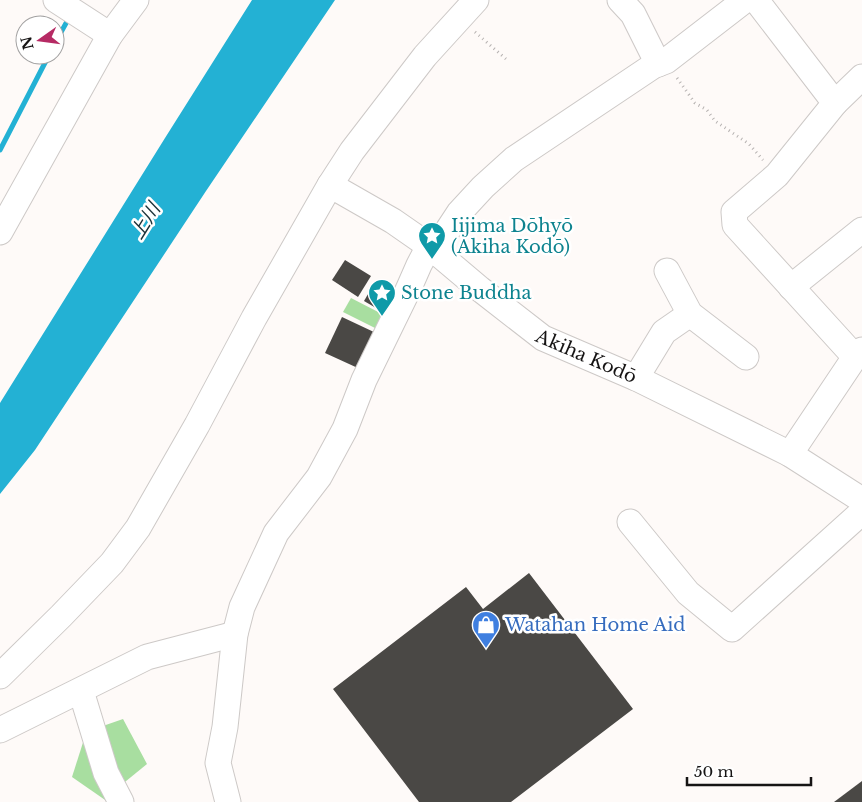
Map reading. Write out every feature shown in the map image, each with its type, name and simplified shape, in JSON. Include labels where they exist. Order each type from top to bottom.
[{"type":"street","points":[[56,0],[106,33]]},
{"type":"street","points":[[0,232],[106,33],[136,0]]},
{"type":"street","points":[[620,0],[633,14],[662,62]]},
{"type":"street","points":[[228,802],[218,763],[225,727],[235,634],[242,607],[276,533],[319,477],[345,430],[364,380],[408,290],[436,266],[436,250],[459,213],[514,159],[653,66],[662,62],[745,0]]},
{"type":"street","points":[[756,0],[835,103]]},
{"type":"street","points":[[0,676],[112,563],[138,528],[330,185],[352,151],[424,56],[467,9]]},
{"type":"street","points":[[790,454],[858,354],[791,287],[735,225],[734,212],[777,176],[835,103],[862,77]]},
{"type":"street","name":"Akiha Kodō","points":[[330,185],[392,221],[436,250],[480,289],[543,338],[636,378],[790,454],[862,500]]},
{"type":"street","points":[[791,287],[862,230]]},
{"type":"street","points":[[667,271],[690,314],[746,357]]},
{"type":"street","points":[[636,378],[664,332],[690,314]]},
{"type":"street","points":[[630,522],[688,593],[732,629],[862,512]]},
{"type":"street","points":[[0,730],[147,657],[235,634]]},
{"type":"street","points":[[81,690],[106,773],[121,802]]},
{"type":"path","points":[[467,9],[506,59]]},
{"type":"path","points":[[662,62],[695,103],[707,110],[715,121],[749,144],[777,176]]},
{"type":"green space","points":[[351,298],[384,315],[377,329],[343,312]]},
{"type":"green space","points":[[123,719],[147,764],[120,786],[100,727]]},
{"type":"green space","points":[[87,730],[108,802],[72,777]]},
{"type":"water","name":"上川","points":[[252,0],[335,0],[35,450],[0,494],[0,403]]},
{"type":"building","points":[[345,260],[371,276],[358,297],[332,280]]},
{"type":"building","points":[[375,282],[394,293],[383,312],[364,301]]},
{"type":"building","points":[[342,317],[376,333],[360,369],[325,353]]},
{"type":"building","name":"Watahan Home Aid","points":[[529,573],[633,709],[511,802],[419,802],[333,689],[466,587],[483,609]]},
{"type":"building","points":[[862,781],[862,802],[834,802]]},
{"type":"waterway","points":[[65,25],[70,16]]},
{"type":"waterway","points":[[0,150],[44,65]]},
{"type":"place","name":"Iijima Dōhyō (Akiha Kodō)","points":[[432,260]]},
{"type":"place","name":"Stone Buddha","points":[[382,317]]},
{"type":"place","name":"Watahan Home Aid","points":[[486,649]]}]
